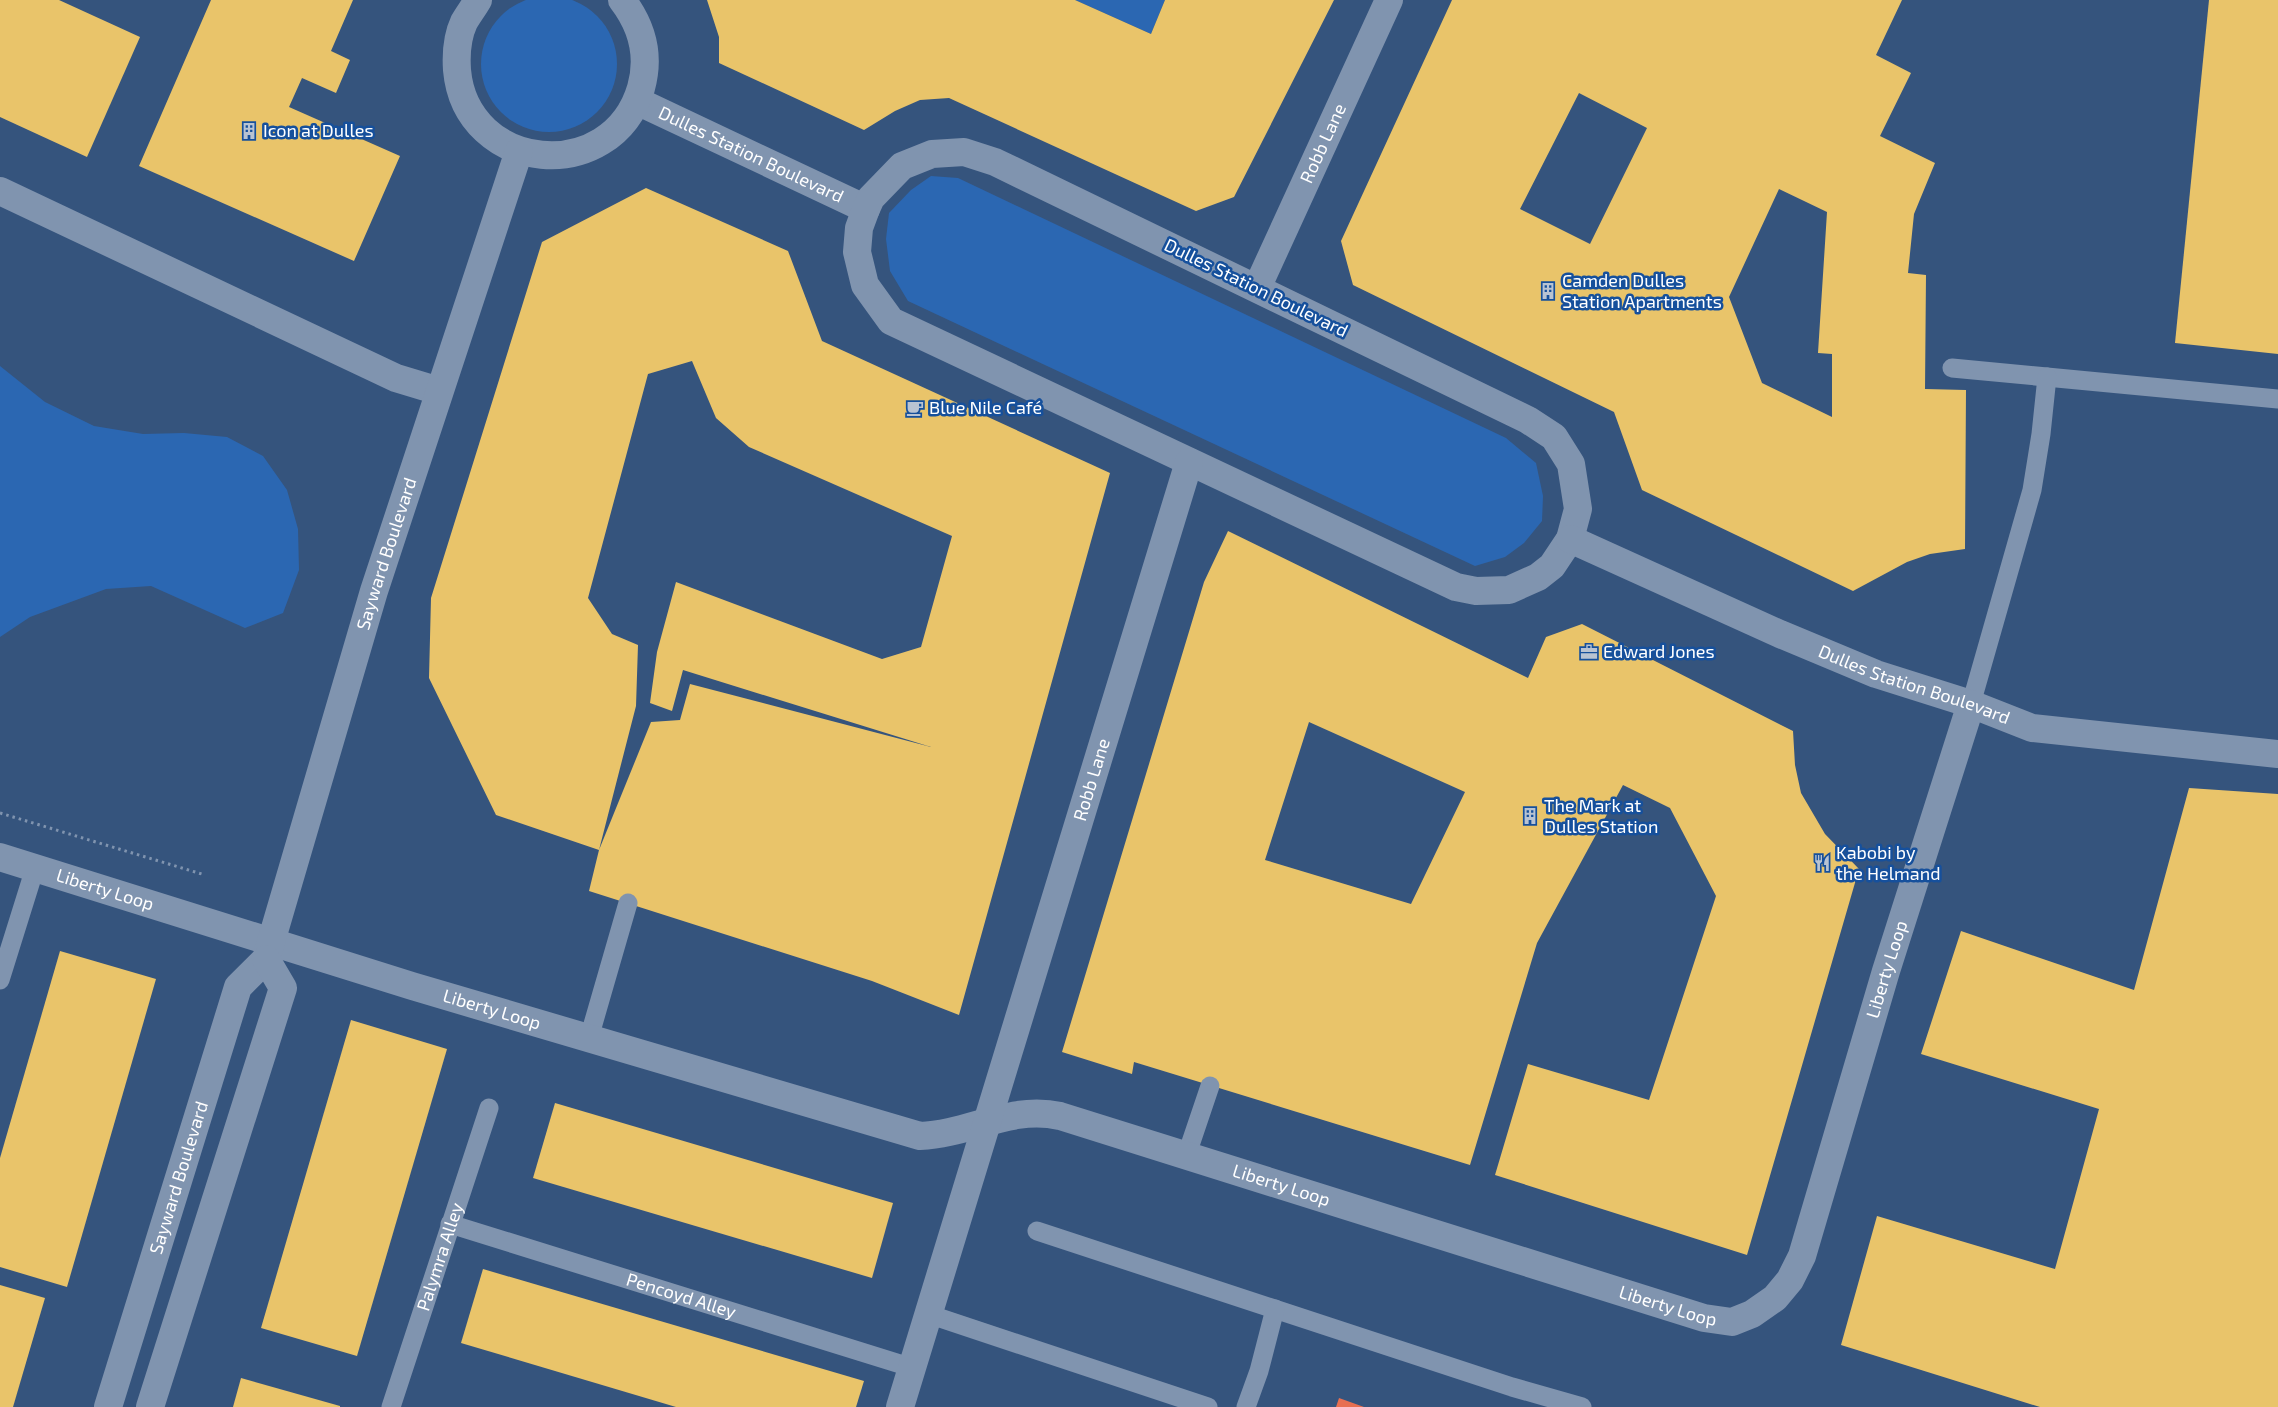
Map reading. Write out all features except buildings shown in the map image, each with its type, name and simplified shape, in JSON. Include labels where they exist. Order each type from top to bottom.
[{"type":"street","points":[[478,0],[463,24],[456,54],[459,84],[471,113],[491,136],[518,151],[546,157],[574,154],[600,143],[622,125],[637,101],[645,74],[644,44],[635,16],[622,0]]},
{"type":"street","name":"Robb Lane","points":[[1257,288],[1389,0]]},
{"type":"street","name":"Dulles Station Boulevard","points":[[637,101],[866,209]]},
{"type":"street","name":"Sayward Boulevard","points":[[108,1407],[238,987],[269,950],[374,592],[518,151]]},
{"type":"street","name":"Dulles Station Boulevard","points":[[964,152],[995,162],[1257,288],[1498,405],[1554,437],[1571,464],[1578,509],[1570,539],[1552,566],[1538,577],[1509,590],[1476,591],[1456,587],[891,321],[865,285],[857,252],[859,228],[871,198],[902,166],[932,154],[964,152]]},
{"type":"street","points":[[0,192],[396,378],[439,391]]},
{"type":"street","name":"Robb Lane","points":[[990,1109],[1189,462]]},
{"type":"street","name":"Dulles Station Boulevard","points":[[1570,539],[1780,634],[1876,674],[1972,704],[2032,728],[2278,754]]},
{"type":"street","name":"Liberty Loop","points":[[0,857],[269,950],[412,986],[920,1136],[940,1135],[990,1109],[1015,1114],[1046,1113],[1704,1318],[1732,1322],[1752,1314],[1774,1298],[1790,1280],[1802,1256],[1886,971],[1972,704]]},
{"type":"street","points":[[150,1407],[283,988],[269,950]]},
{"type":"street","points":[[900,1407],[990,1109]]},
{"type":"lane","points":[[1952,368],[2278,399]]},
{"type":"lane","points":[[1972,704],[2032,490],[2041,434],[2046,377]]},
{"type":"lane","points":[[0,980],[35,868]]},
{"type":"lane","points":[[589,1038],[628,903]]},
{"type":"lane","points":[[1186,1157],[1210,1086]]},
{"type":"lane","name":"Palymra Alley","points":[[391,1407],[489,1108]]},
{"type":"lane","name":"Pencoyd Alley","points":[[450,1224],[913,1368]]},
{"type":"lane","points":[[1036,1231],[1512,1387],[1582,1407]]},
{"type":"lane","points":[[1246,1407],[1259,1371],[1275,1309]]},
{"type":"lane","points":[[928,1314],[1208,1407]]},
{"type":"path","points":[[0,813],[205,875]]},
{"type":"shaded area","points":[[549,-4],[575,2],[597,16],[611,38],[617,64],[611,90],[597,112],[575,126],[549,132],[523,126],[501,112],[487,90],[481,64],[487,38],[501,16],[523,2]]},
{"type":"shaded area","points":[[1075,0],[1165,0],[1151,34]]},
{"type":"shaded area","points":[[931,176],[958,178],[1506,438],[1536,463],[1543,496],[1542,521],[1524,543],[1505,557],[1475,566],[908,301],[890,271],[886,239],[889,213],[911,190]]},
{"type":"shaded area","points":[[0,366],[45,402],[94,426],[143,434],[184,433],[227,437],[263,456],[287,490],[298,529],[299,570],[283,613],[245,628],[151,586],[106,589],[30,617],[0,637]]},
{"type":"place","name":"Icon at Dulles","points":[[249,131]]},
{"type":"place","name":"Camden Dulles Station Apartments","points":[[1548,291]]},
{"type":"place","name":"Blue Nile Café","points":[[915,408]]},
{"type":"place","name":"Edward Jones","points":[[1589,652]]},
{"type":"place","name":"The Mark at Dulles Station","points":[[1530,816]]},
{"type":"place","name":"Kabobi by the Helmand","points":[[1822,863]]}]
